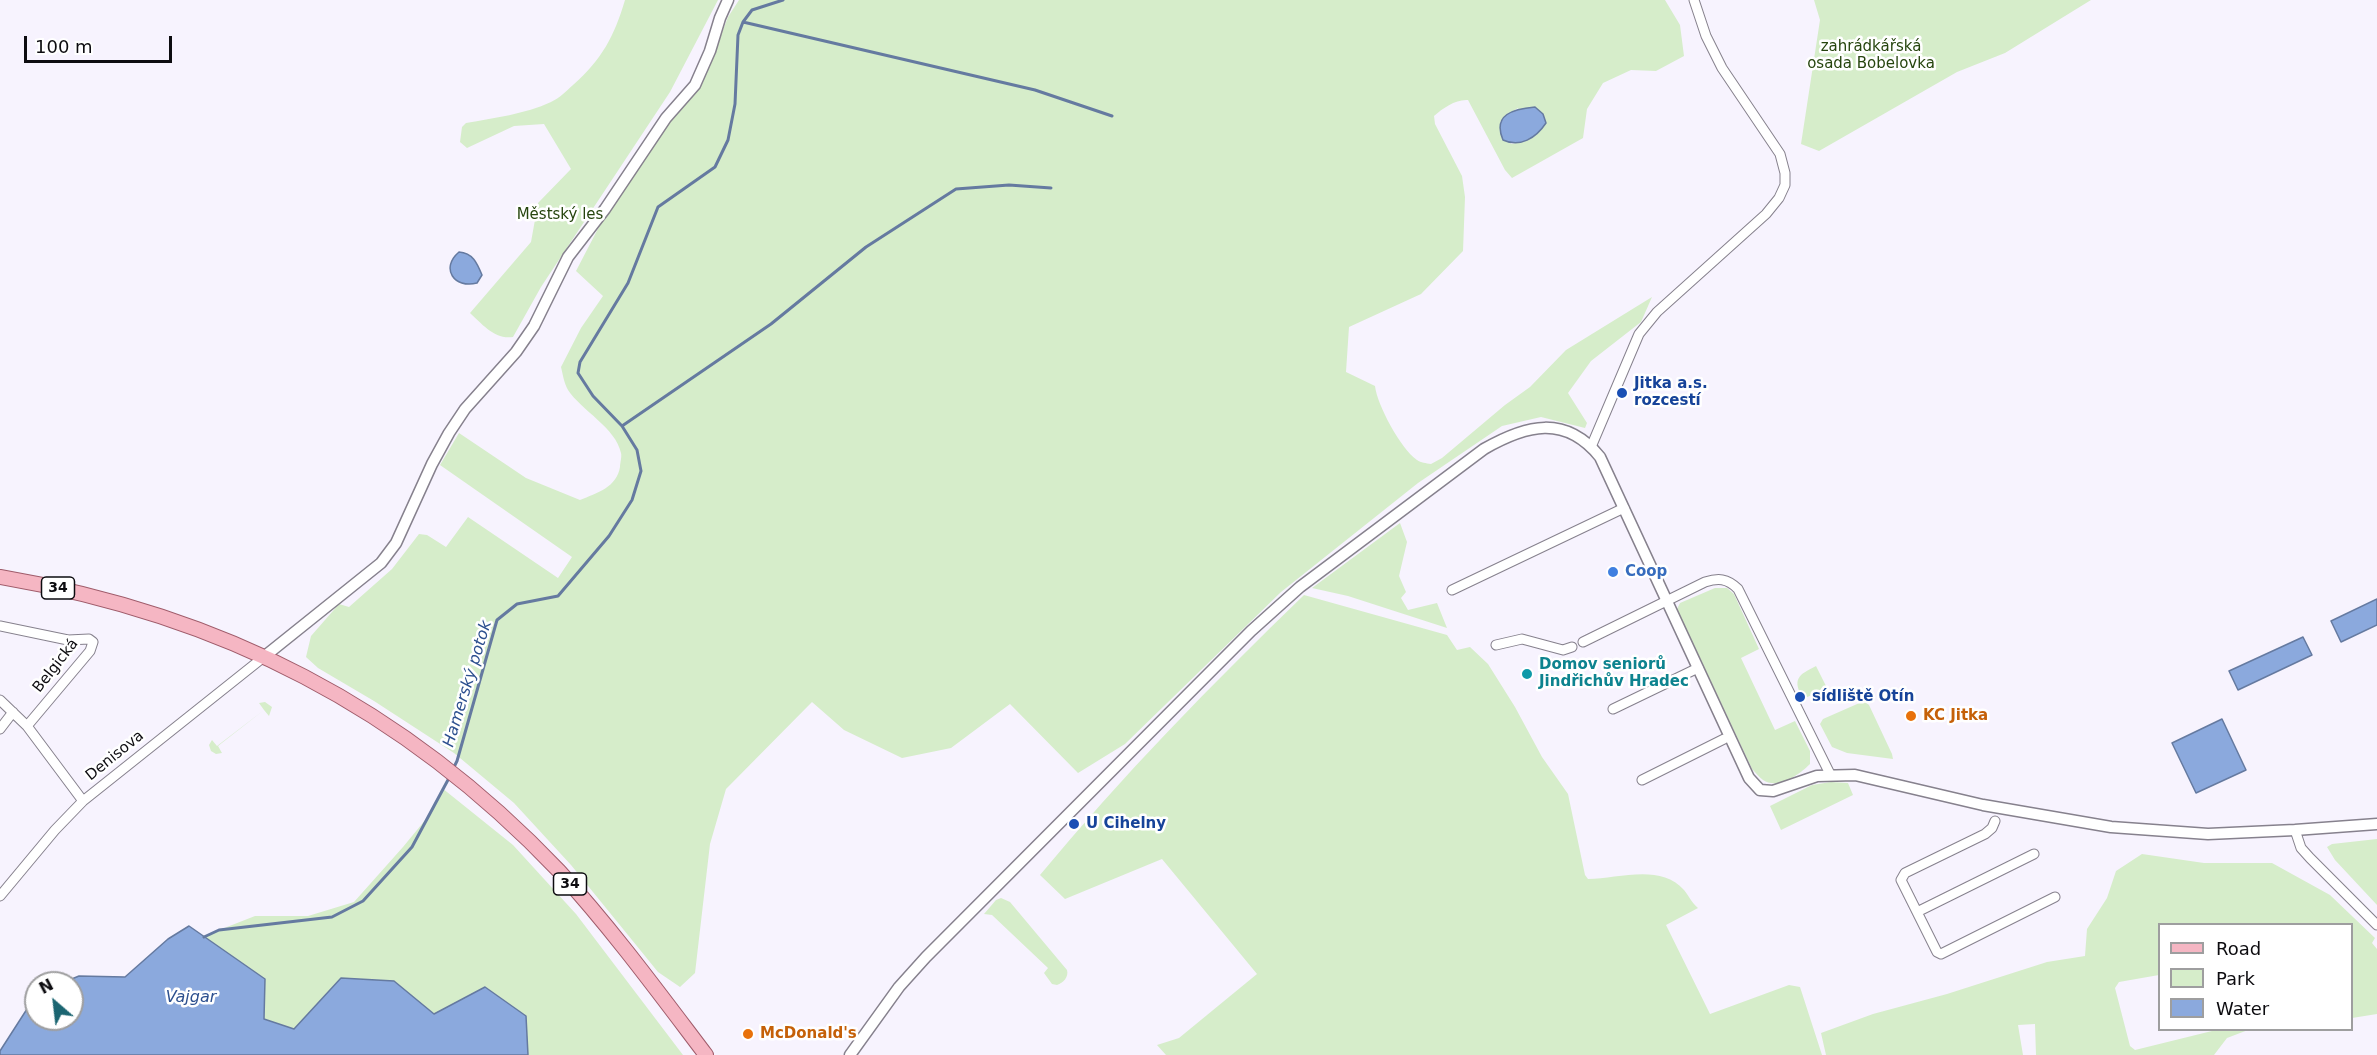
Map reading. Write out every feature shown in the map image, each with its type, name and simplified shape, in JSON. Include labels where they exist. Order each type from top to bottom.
[{"type":"main road","name":"34","points":[[0,577],[116,602],[191,626],[265,656],[361,708],[431,756],[471,788],[536,848],[594,912],[706,1055]]},
{"type":"street","points":[[265,656],[381,562],[396,543],[432,464],[449,433],[465,409],[516,352],[534,326],[568,257],[605,209],[666,118],[694,85],[710,51],[728,0]]},
{"type":"street","points":[[1592,447],[1639,334],[1657,312],[1679,291],[1766,214],[1779,198],[1785,185],[1785,167],[1780,154],[1722,68],[1706,36],[1694,0]]},
{"type":"street","points":[[850,1055],[899,987],[926,957],[1251,631],[1300,587],[1484,449],[1511,434],[1537,428],[1559,429],[1577,436],[1592,447],[1600,457],[1749,778],[1760,790],[1773,791],[1807,778],[1830,774],[1855,775],[1983,805],[2111,827],[2208,834],[2377,824]]},
{"type":"street","points":[[1452,590],[1624,508]]},
{"type":"street","points":[[1583,642],[1705,582],[1716,579],[1732,583],[1738,589],[1830,774]]},
{"type":"street","name":"Belgická","points":[[0,626],[68,640],[89,639],[93,642],[90,651],[27,726]]},
{"type":"street","points":[[1496,645],[1521,639],[1563,650],[1572,647]]},
{"type":"street","name":"Denisova","points":[[0,896],[55,830],[83,801],[265,656]]},
{"type":"street","points":[[1614,709],[1698,668]]},
{"type":"street","points":[[0,700],[27,726],[83,801]]},
{"type":"street","points":[[0,729],[13,712]]},
{"type":"street","points":[[1642,780],[1724,739]]},
{"type":"street","points":[[1995,821],[1992,828],[1985,834],[1905,873],[1901,880],[1937,952],[1941,954],[2055,897]]},
{"type":"street","points":[[2295,830],[2301,848],[2377,925]]},
{"type":"street","points":[[1917,912],[2034,854]]},
{"type":"green space","name":"Městský les","points":[[625,0],[718,0],[670,92],[541,287],[513,337],[500,336],[489,330],[470,313],[531,242],[538,203],[571,169],[544,124],[514,126],[467,148],[460,142],[462,127],[466,123],[531,110],[560,96],[592,66],[606,47]]},
{"type":"green space","points":[[739,0],[1665,0],[1680,25],[1684,56],[1656,71],[1631,70],[1603,83],[1587,109],[1583,138],[1512,178],[1505,170],[1468,100],[1454,103],[1434,116],[1435,124],[1462,176],[1465,197],[1463,251],[1421,294],[1349,327],[1346,372],[1375,386],[1385,415],[1397,437],[1417,460],[1431,464],[1442,458],[1530,387],[1566,350],[1652,297],[1641,322],[1591,361],[1568,393],[1587,423],[1585,428],[1541,417],[1502,426],[1418,483],[1281,592],[1125,744],[1078,773],[1010,704],[951,748],[902,758],[844,730],[812,702],[726,789],[710,844],[695,973],[680,987],[658,972],[571,865],[514,803],[454,753],[318,668],[306,657],[311,636],[339,604],[349,607],[392,569],[419,534],[427,535],[446,547],[468,517],[558,578],[572,557],[440,465],[459,433],[526,478],[580,500],[593,495],[615,480],[621,458],[618,444],[605,427],[568,390],[561,367],[581,328],[603,296],[576,271],[602,221],[696,85],[714,53],[728,17]],"holes":[[[1518,108],[1526,141],[1511,144],[1500,122]]]},
{"type":"green space","name":"zahrádkářská osada Bobelovka","points":[[1814,0],[2091,0],[2005,53],[1957,72],[1819,151],[1801,144],[1820,20]]},
{"type":"green space","points":[[1400,523],[1407,542],[1399,576],[1406,592],[1401,598],[1408,610],[1437,603],[1447,628],[1348,596],[1312,588]]},
{"type":"green space","points":[[1715,588],[1727,588],[1734,594],[1759,649],[1741,658],[1775,730],[1795,721],[1810,751],[1810,764],[1788,780],[1769,783],[1752,769],[1677,609],[1680,603]]},
{"type":"green space","points":[[1304,595],[1447,635],[1457,650],[1470,647],[1488,664],[1542,757],[1568,794],[1585,875],[1588,879],[1638,874],[1663,877],[1674,882],[1684,890],[1698,908],[1666,925],[1710,1014],[1789,985],[1800,987],[1822,1055],[1166,1055],[1157,1045],[1179,1038],[1257,974],[1162,859],[1065,899],[1040,875],[1168,731]]},
{"type":"green space","points":[[1816,666],[1827,688],[1803,699],[1798,687],[1799,678]]},
{"type":"green space","points":[[1864,701],[1869,705],[1893,759],[1847,753],[1832,747],[1820,724],[1823,719]]},
{"type":"green space","points":[[265,702],[272,707],[269,716],[259,703]]},
{"type":"green space","points":[[264,710],[218,746],[222,753],[216,754],[211,751],[209,745],[212,740],[217,746]]},
{"type":"green space","points":[[1831,782],[1848,783],[1853,795],[1781,830],[1770,806],[1812,785]]},
{"type":"green space","points":[[442,788],[513,845],[576,914],[683,1055],[528,1055],[526,1016],[485,987],[434,1014],[394,981],[341,978],[294,1029],[264,1019],[204,936],[255,916],[308,916],[354,902],[426,819],[435,806]]},
{"type":"green space","points":[[2377,839],[2377,905],[2335,860],[2327,847],[2332,844]]},
{"type":"green space","points":[[2142,854],[2204,863],[2272,863],[2330,895],[2375,938],[2372,943],[2377,949],[2377,1014],[2353,1018],[2353,923],[2158,923],[2158,975],[2119,982],[2115,988],[2130,1046],[2135,1050],[2212,1031],[2245,1031],[2227,1038],[2214,1055],[2036,1055],[2035,1024],[2018,1025],[2023,1055],[1826,1055],[1821,1033],[1873,1014],[1947,994],[2047,962],[2085,956],[2087,929],[2107,898],[2116,871]]},
{"type":"green space","points":[[1001,898],[1010,902],[1067,970],[1066,977],[1061,983],[1052,984],[1044,973],[1048,968],[992,915],[984,914],[996,900]]},
{"type":"water","points":[[1535,107],[1543,114],[1546,123],[1537,133],[1521,142],[1503,140],[1500,124],[1507,114]]},
{"type":"water","points":[[459,252],[468,254],[476,263],[482,275],[477,283],[462,283],[452,276],[451,264]]},
{"type":"water","points":[[2377,599],[2377,625],[2341,642],[2331,621]]},
{"type":"water","points":[[2303,637],[2312,655],[2238,690],[2229,671]]},
{"type":"water","points":[[2222,719],[2246,770],[2196,793],[2172,743]]},
{"type":"water","name":"Vajgar","points":[[189,926],[265,979],[264,1019],[294,1029],[341,978],[394,981],[434,1014],[485,987],[526,1016],[528,1055],[0,1055],[0,1051],[24,1014],[24,1031],[84,1031],[84,976],[125,977],[168,939]]},
{"type":"waterway","name":"Hamerský potok","points":[[453,769],[497,620],[517,604],[558,596],[609,536],[632,500],[641,471],[637,450],[622,426],[593,396],[578,373],[580,362],[628,283],[658,207],[715,167],[728,140],[735,104],[738,35],[743,22],[752,10],[783,0]]},
{"type":"waterway","points":[[743,22],[1035,90],[1112,116]]},
{"type":"waterway","points":[[622,426],[771,324],[866,247],[956,189],[1009,185],[1051,188]]},
{"type":"waterway","name":"Hamerský potok","points":[[204,937],[219,930],[332,917],[363,901],[412,847],[449,778]]},
{"type":"place","name":"Jitka a.s. rozcestí","points":[[1622,393]]},
{"type":"place","name":"Coop","points":[[1613,572]]},
{"type":"place","name":"Domov seniorů Jindřichův Hradec","points":[[1527,674]]},
{"type":"place","name":"sídliště Otín","points":[[1800,697]]},
{"type":"place","name":"KC Jitka","points":[[1911,716]]},
{"type":"place","name":"U Cihelny","points":[[1074,824]]},
{"type":"place","name":"McDonald's","points":[[748,1034]]}]
